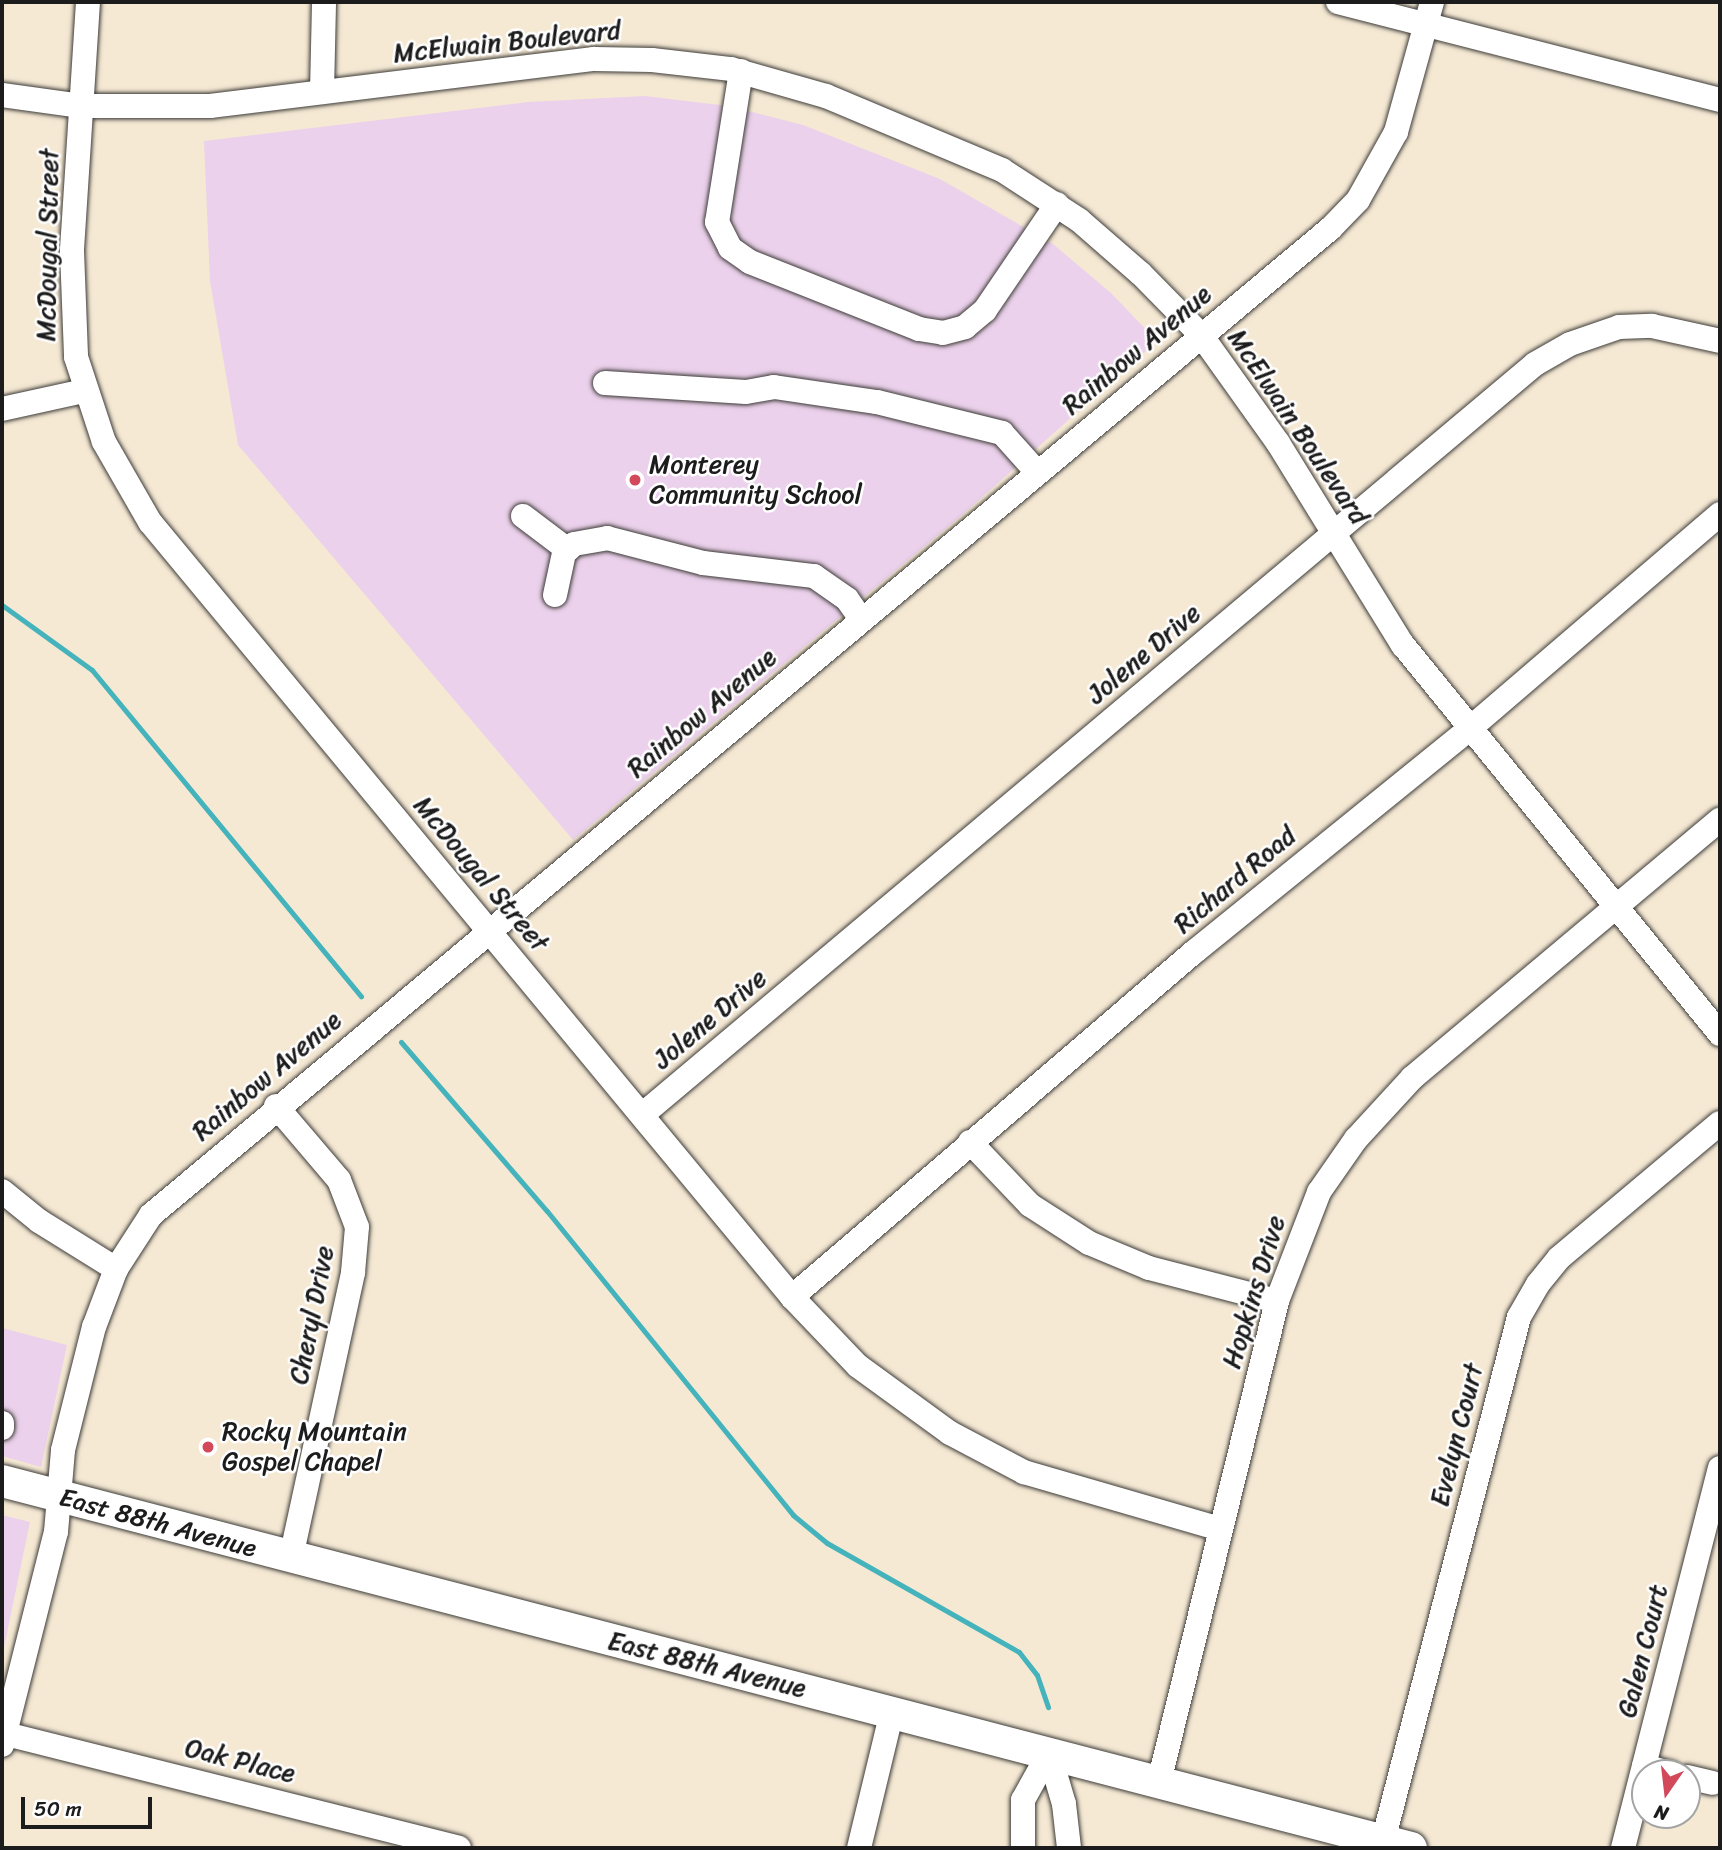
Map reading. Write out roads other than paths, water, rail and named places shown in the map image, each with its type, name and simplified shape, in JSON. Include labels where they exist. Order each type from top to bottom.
[{"type":"main road","name":"East 88th Avenue","points":[[2,1481],[1397,1844]]},
{"type":"street","name":"McDougal Street","points":[[88,2],[72,318],[84,391],[119,473],[150,522],[792,1297],[885,1388],[974,1447],[1068,1488],[1220,1529]]},
{"type":"street","points":[[322,92],[324,2]]},
{"type":"street","points":[[1338,2],[1429,13],[1720,100]]},
{"type":"street","name":"Rainbow Avenue","points":[[3,1737],[11,1663],[56,1532],[63,1450],[100,1307],[116,1269],[151,1215],[276,1106],[1201,335],[1358,200],[1396,132],[1429,13]]},
{"type":"street","name":"McElwain Boulevard","points":[[2,95],[81,106],[210,106],[594,59],[652,60],[741,71],[907,126],[1002,170],[1057,204],[1141,274],[1201,335],[1256,410],[1403,645],[1468,730],[1720,1034]]},
{"type":"street","points":[[741,71],[717,222],[730,248],[750,262],[919,330],[943,334],[965,327],[985,310],[1057,204]]},
{"type":"street","name":"Jolene Drive","points":[[642,1115],[1535,365],[1570,344],[1607,330],[1641,326],[1720,341]]},
{"type":"street","points":[[605,383],[746,392],[774,387],[877,402],[1002,433],[1037,472]]},
{"type":"street","points":[[2,409],[84,391]]},
{"type":"street","name":"Richard Road","points":[[792,1297],[1204,943],[1468,730],[1720,514]]},
{"type":"street","points":[[523,516],[568,550]]},
{"type":"street","points":[[555,595],[559,564],[568,550],[574,544],[607,538],[703,563],[814,576],[847,599],[861,619]]},
{"type":"street","name":"Hopkins Drive","points":[[1159,1782],[1277,1301],[1319,1192],[1386,1103],[1720,820]]},
{"type":"street","name":"Cheryl Drive","points":[[276,1106],[339,1180],[357,1227],[353,1273],[291,1558]]},
{"type":"street","name":"Evelyn Court","points":[[1397,1844],[1519,1317],[1538,1284],[1559,1258],[1720,1123]]},
{"type":"street","points":[[970,1142],[1030,1205],[1089,1243],[1149,1268],[1277,1301]]},
{"type":"street","points":[[2,1191],[39,1221],[116,1269]]},
{"type":"street","name":"Galen Court","points":[[1646,1759],[1720,1468]]},
{"type":"street","points":[[859,1848],[892,1712]]},
{"type":"street","name":"Oak Place","points":[[3,1737],[459,1848]]},
{"type":"street","points":[[1023,1848],[1023,1800],[1049,1753]]},
{"type":"street","points":[[1049,1753],[1064,1804],[1069,1848]]},
{"type":"street","points":[[1701,1780],[1712,1783]]},
{"type":"street","name":"Galen Court","points":[[1623,1848],[1631,1817]]},
{"type":"waterway","points":[[2,605],[92,670],[361,996]]},
{"type":"waterway","points":[[401,1042],[547,1211],[793,1515],[827,1543],[1019,1652],[1037,1675],[1048,1707]]},
{"type":"place","name":"Monterey Community School","points":[[635,480]]},
{"type":"place","name":"Rocky Mountain Gospel Chapel","points":[[208,1447]]}]
